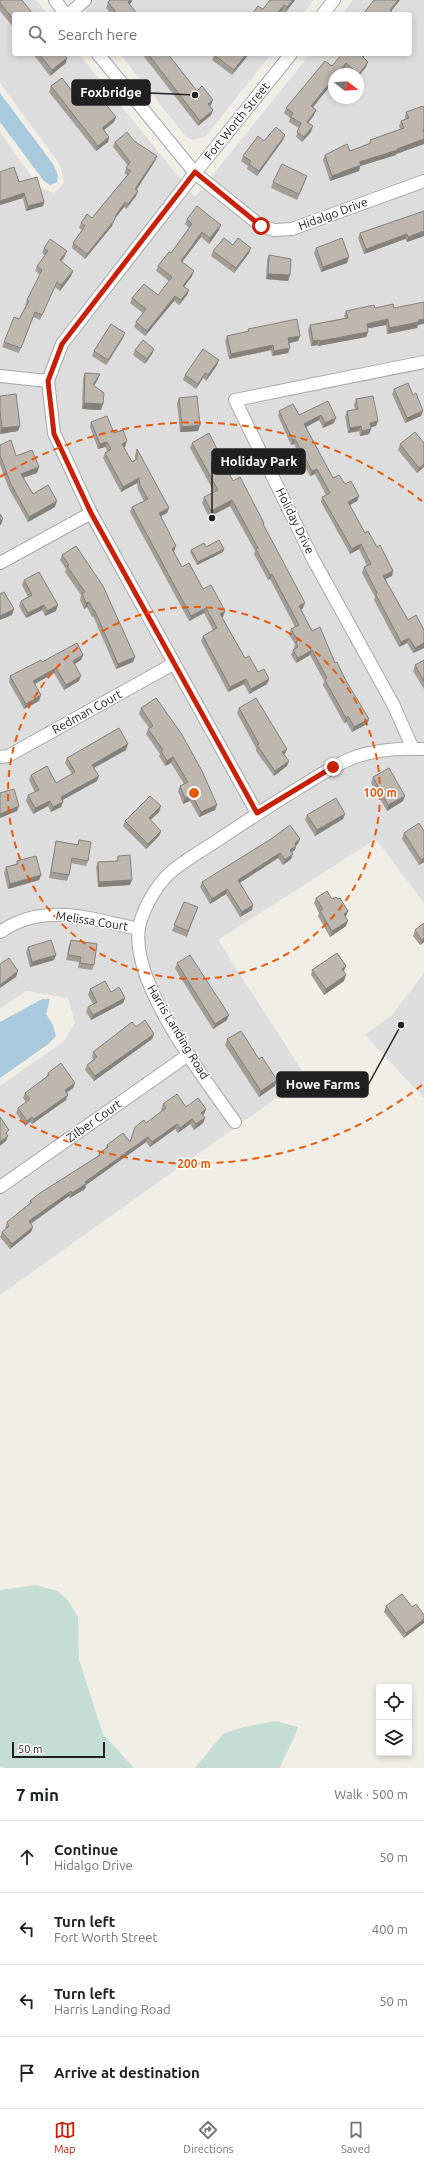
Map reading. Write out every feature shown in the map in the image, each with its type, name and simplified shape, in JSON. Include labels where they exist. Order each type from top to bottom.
[{"type":"street","points":[[54,0],[64,12]]},
{"type":"street","points":[[71,12],[85,0]]},
{"type":"street","points":[[325,12],[334,0]]},
{"type":"street","name":"Hidalgo Drive","points":[[100,56],[195,172],[261,226],[274,230],[292,229],[424,181]]},
{"type":"street","name":"Fort Worth Street","points":[[257,813],[173,664],[91,513],[54,434],[48,381],[62,344],[195,172],[289,56]]},
{"type":"street","name":"Holiday Drive","points":[[419,749],[313,559],[235,400],[424,362]]},
{"type":"street","points":[[0,376],[48,381]]},
{"type":"street","points":[[0,563],[91,513]]},
{"type":"street","name":"Redman Court","points":[[0,757],[8,756],[173,664]]},
{"type":"street","name":"Harris Landing Road","points":[[235,1122],[188,1055],[150,989],[140,960],[139,929],[148,902],[170,872],[257,813],[333,767],[356,757],[376,752],[419,749]]},
{"type":"street","name":"Melissa Court","points":[[0,932],[39,914],[61,914],[139,929]]},
{"type":"street","name":"Zilber Court","points":[[0,1186],[188,1055]]},
{"type":"shaded area","points":[[0,0],[36,0],[45,12],[12,12],[12,56],[81,56],[195,197],[308,56],[412,56],[412,12],[344,12],[353,0],[424,0],[424,903],[376,839],[218,940],[306,1077],[0,1295],[0,1086],[63,1042],[75,1023],[68,998],[26,991],[0,1009],[0,132],[39,187],[54,193],[64,183],[60,165],[0,83]]},
{"type":"shaded area","points":[[77,0],[314,0],[305,12],[86,12]]},
{"type":"shaded area","points":[[122,56],[269,56],[206,136],[193,140],[186,137]]},
{"type":"shaded area","points":[[0,93],[53,164],[58,175],[57,182],[50,185],[44,181],[0,122]]},
{"type":"shaded area","points":[[424,973],[424,1098],[365,1035],[392,1015]]},
{"type":"shaded area","points":[[42,999],[50,999],[46,1014],[53,1025],[56,1036],[47,1045],[0,1078],[0,1022]]},
{"type":"shaded area","points":[[36,1585],[57,1591],[67,1599],[78,1617],[79,1660],[103,1734],[134,1768],[6,1768],[0,1766],[0,1590]]},
{"type":"shaded area","points":[[276,1721],[298,1727],[280,1768],[195,1768],[223,1734],[243,1727]]},
{"type":"building","points":[[0,0],[22,0],[31,12],[12,12],[12,18],[0,3]]},
{"type":"building","points":[[110,0],[130,0],[128,2],[136,12],[116,12],[108,2]]},
{"type":"building","points":[[270,0],[293,0],[287,7],[284,5],[279,12],[254,12],[258,6],[263,9]]},
{"type":"building","points":[[374,0],[398,0],[390,10],[392,12],[365,12]]},
{"type":"building","points":[[41,56],[66,56],[67,58],[52,70]]},
{"type":"building","points":[[150,56],[170,56],[197,91],[202,86],[213,100],[208,104],[213,110],[200,121]]},
{"type":"building","points":[[215,56],[244,56],[234,70]]},
{"type":"building","points":[[340,56],[362,56],[368,62],[364,68],[352,68],[346,63],[342,68],[328,68],[328,85],[311,106],[316,110],[307,122],[313,126],[304,137],[297,132],[301,123],[291,117],[293,113],[286,108],[325,61],[332,66]]},
{"type":"building","points":[[62,78],[72,91],[86,80],[116,117],[102,128],[109,137],[98,146],[51,86]]},
{"type":"building","points":[[423,106],[424,139],[397,149],[398,150],[359,162],[361,165],[332,176],[325,155],[347,144],[350,151],[371,143],[370,140],[404,128],[401,121],[409,118],[406,112]]},
{"type":"building","points":[[276,127],[285,135],[259,171],[249,164],[251,161],[243,156],[258,136],[264,141]]},
{"type":"building","points":[[127,132],[134,141],[157,156],[135,189],[138,191],[128,204],[125,202],[116,215],[114,221],[87,254],[73,243],[85,226],[81,223],[87,214],[92,218],[131,171],[126,168],[130,162],[115,142]]},
{"type":"building","points":[[282,164],[307,176],[299,194],[273,182]]},
{"type":"building","points":[[14,167],[19,182],[37,177],[44,202],[28,206],[24,193],[0,201],[0,172]]},
{"type":"building","points":[[197,206],[221,225],[210,238],[202,232],[181,261],[194,271],[183,286],[189,290],[181,300],[175,296],[147,331],[136,322],[146,309],[132,298],[144,284],[158,295],[172,277],[158,266],[169,252],[171,253],[192,224],[187,219]]},
{"type":"building","points":[[424,211],[424,231],[408,237],[407,234],[366,249],[360,233]]},
{"type":"building","points":[[224,238],[233,245],[238,238],[251,248],[236,268],[213,251]]},
{"type":"building","points":[[342,238],[349,257],[323,267],[316,248]]},
{"type":"building","points":[[50,239],[67,251],[60,260],[73,271],[61,285],[57,282],[42,315],[35,312],[21,348],[4,342],[14,317],[19,319],[29,301],[27,300],[42,270],[37,266],[48,251],[44,248]]},
{"type":"building","points":[[269,255],[291,259],[290,275],[268,274]]},
{"type":"building","points":[[424,302],[424,319],[418,320],[419,322],[389,328],[388,319],[367,324],[368,332],[313,341],[310,325],[348,318],[346,311],[374,305],[375,308],[393,304],[394,308]]},
{"type":"building","points":[[297,319],[300,336],[288,338],[290,348],[274,351],[273,345],[231,354],[227,336],[249,331],[248,329]]},
{"type":"building","points":[[111,324],[125,333],[108,360],[94,351]]},
{"type":"building","points":[[143,340],[154,349],[147,359],[135,350]]},
{"type":"building","points":[[203,349],[219,360],[208,375],[205,373],[198,384],[185,375]]},
{"type":"building","points":[[85,373],[100,374],[93,385],[104,393],[103,404],[84,403]]},
{"type":"building","points":[[408,383],[413,395],[416,393],[423,411],[407,418],[394,389]]},
{"type":"building","points":[[16,394],[20,426],[2,428],[0,396]]},
{"type":"building","points":[[197,396],[200,425],[182,427],[179,398]]},
{"type":"building","points":[[373,396],[378,421],[370,423],[371,429],[362,431],[361,426],[350,428],[347,411],[358,409],[356,399]]},
{"type":"building","points":[[328,401],[336,418],[325,423],[321,415],[304,424],[333,478],[339,475],[345,484],[351,481],[359,496],[348,502],[365,533],[368,531],[377,547],[380,545],[393,571],[383,576],[408,620],[416,615],[424,630],[424,643],[415,648],[409,638],[401,642],[376,595],[377,593],[364,567],[371,564],[361,544],[352,549],[322,497],[330,493],[317,469],[312,471],[295,439],[293,440],[279,411],[293,404],[299,415]]},
{"type":"building","points":[[107,416],[114,433],[123,430],[127,441],[122,444],[132,462],[137,459],[137,449],[169,508],[159,513],[176,546],[172,549],[182,567],[189,563],[203,589],[211,585],[225,611],[220,614],[245,658],[249,656],[258,672],[264,669],[269,679],[251,689],[246,679],[230,687],[203,636],[217,628],[206,608],[191,616],[132,507],[148,499],[140,485],[139,478],[123,487],[105,453],[111,449],[107,442],[100,444],[91,422]]},
{"type":"building","points":[[415,432],[424,443],[424,464],[419,468],[400,444]]},
{"type":"building","points":[[209,433],[233,481],[240,477],[264,523],[263,524],[305,603],[299,606],[312,631],[320,627],[335,663],[337,662],[345,679],[369,719],[354,727],[348,716],[346,718],[325,680],[327,678],[312,650],[298,658],[293,650],[298,647],[296,642],[298,641],[291,629],[299,625],[272,574],[270,575],[256,549],[258,548],[232,500],[211,511],[204,497],[218,490],[192,443]]},
{"type":"building","points":[[11,440],[16,456],[32,450],[39,467],[21,474],[33,494],[48,485],[57,501],[29,517],[11,484],[0,455],[0,445]]},
{"type":"building","points":[[0,514],[3,519],[0,521]]},
{"type":"building","points":[[219,540],[224,549],[198,562],[191,550],[204,543],[206,547]]},
{"type":"building","points":[[76,546],[103,586],[135,657],[118,664],[95,611],[89,602],[86,603],[82,594],[85,592],[67,566],[69,565],[62,555]]},
{"type":"building","points":[[39,572],[58,605],[47,611],[44,605],[28,613],[21,601],[32,595],[24,580]]},
{"type":"building","points":[[4,592],[14,609],[0,616],[0,594]]},
{"type":"building","points":[[77,643],[83,655],[73,661],[81,676],[66,685],[56,668],[33,681],[41,695],[26,704],[10,676],[41,660],[42,662]]},
{"type":"building","points":[[424,660],[424,681],[415,665]]},
{"type":"building","points":[[156,698],[181,733],[202,771],[217,805],[201,812],[192,795],[185,798],[180,786],[188,782],[173,757],[167,761],[161,751],[163,750],[148,729],[153,726],[141,708]]},
{"type":"building","points":[[256,698],[287,749],[282,752],[289,761],[275,771],[257,745],[259,744],[239,708]]},
{"type":"building","points":[[119,728],[128,744],[92,765],[99,776],[61,797],[63,802],[53,807],[50,801],[35,808],[28,795],[39,790],[31,775],[47,766],[56,783],[75,772],[67,758]]},
{"type":"building","points":[[389,768],[405,796],[388,805],[373,777]]},
{"type":"building","points":[[14,789],[19,806],[0,814],[0,793]]},
{"type":"building","points":[[150,796],[161,806],[149,818],[161,831],[148,844],[125,821]]},
{"type":"building","points":[[336,798],[345,814],[317,830],[307,815]]},
{"type":"building","points":[[419,823],[424,831],[424,858],[421,860],[404,833]]},
{"type":"building","points":[[290,825],[300,839],[295,843],[296,846],[290,850],[293,854],[285,860],[280,853],[238,880],[253,905],[242,912],[227,889],[212,899],[202,882],[271,839]]},
{"type":"building","points":[[79,840],[91,842],[88,861],[72,858],[69,875],[51,872],[56,841],[78,845]]},
{"type":"building","points":[[130,855],[132,880],[99,882],[98,862],[118,861],[118,856]]},
{"type":"building","points":[[36,856],[41,875],[10,884],[6,867],[18,864],[17,861]]},
{"type":"building","points":[[327,891],[332,899],[336,897],[338,899],[340,898],[348,911],[344,914],[348,921],[332,931],[320,911],[323,909],[316,898]]},
{"type":"building","points":[[184,902],[198,907],[188,931],[174,925]]},
{"type":"building","points":[[424,923],[424,938],[422,940],[415,930]]},
{"type":"building","points":[[51,940],[56,955],[32,962],[28,947]]},
{"type":"building","points":[[71,940],[97,944],[94,965],[80,963],[81,957],[68,955]]},
{"type":"building","points":[[337,953],[346,966],[342,969],[346,975],[326,989],[312,970]]},
{"type":"building","points":[[190,955],[229,1015],[215,1024],[177,963]]},
{"type":"building","points":[[9,958],[18,971],[0,985],[0,964]]},
{"type":"building","points":[[105,981],[111,992],[119,987],[125,998],[93,1015],[88,1007],[97,1002],[90,989]]},
{"type":"building","points":[[145,1020],[154,1034],[95,1076],[87,1065],[97,1057],[93,1052],[132,1022],[136,1027]]},
{"type":"building","points":[[241,1031],[259,1059],[262,1057],[277,1080],[261,1091],[227,1039]]},
{"type":"building","points":[[61,1063],[75,1083],[65,1090],[68,1095],[34,1119],[32,1117],[27,1121],[18,1108],[30,1099],[25,1093],[49,1075],[48,1073]]},
{"type":"building","points":[[177,1094],[186,1107],[198,1098],[206,1109],[201,1113],[205,1118],[196,1124],[192,1119],[180,1128],[177,1124],[152,1142],[148,1137],[85,1182],[87,1183],[72,1193],[71,1191],[29,1221],[33,1227],[12,1244],[2,1232],[9,1226],[7,1222],[32,1202],[30,1201],[100,1155],[99,1153],[108,1147],[107,1145],[123,1133],[130,1142],[135,1127],[144,1120],[146,1123],[166,1108],[163,1104]]},
{"type":"building","points":[[0,1117],[9,1130],[6,1133],[8,1136],[0,1142]]},
{"type":"building","points":[[402,1594],[412,1607],[416,1604],[424,1615],[424,1619],[406,1633],[386,1606]]},
{"type":"place","name":"Foxbridge","points":[[195,95]]},
{"type":"place","name":"Holiday Park","points":[[212,518]]},
{"type":"place","name":"Howe Farms","points":[[401,1025]]},
{"type":"route","points":[[261,226],[195,172],[62,344],[48,381],[54,434],[91,513],[173,664],[257,813],[333,767]]}]
